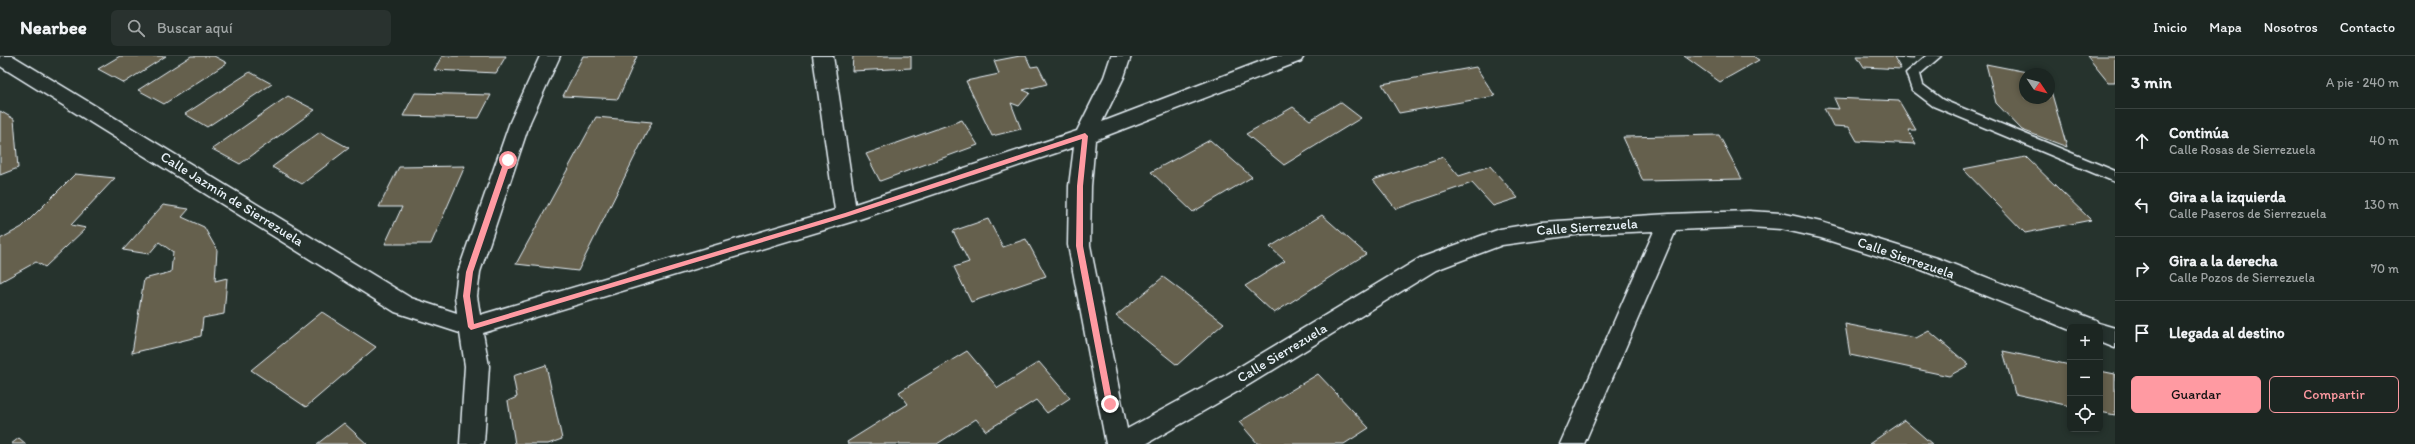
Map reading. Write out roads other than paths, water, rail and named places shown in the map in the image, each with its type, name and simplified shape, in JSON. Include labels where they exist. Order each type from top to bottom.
[{"type":"street","points":[[472,444],[477,366],[466,296],[469,272],[520,122],[550,56]]},
{"type":"street","points":[[823,56],[846,215]]},
{"type":"street","points":[[1118,444],[1079,246],[1080,186],[1085,136],[1114,78],[1121,56]]},
{"type":"street","points":[[471,327],[846,215],[1085,136],[1294,56]]},
{"type":"street","name":"Calle Jazmín de Sierrezuela","points":[[0,57],[403,305],[471,327]]},
{"type":"street","name":"Calle Sierrezuela","points":[[1123,444],[1234,382],[1428,264],[1466,248],[1500,237],[1542,230],[1669,222],[1749,219],[1781,222],[1821,230],[1929,264],[2080,324]]},
{"type":"street","points":[[1572,444],[1669,222]]},
{"type":"street","points":[[2103,333],[2115,338]]},
{"type":"lane","points":[[1935,56],[1913,73],[1917,88],[1938,104],[2115,177]]}]
